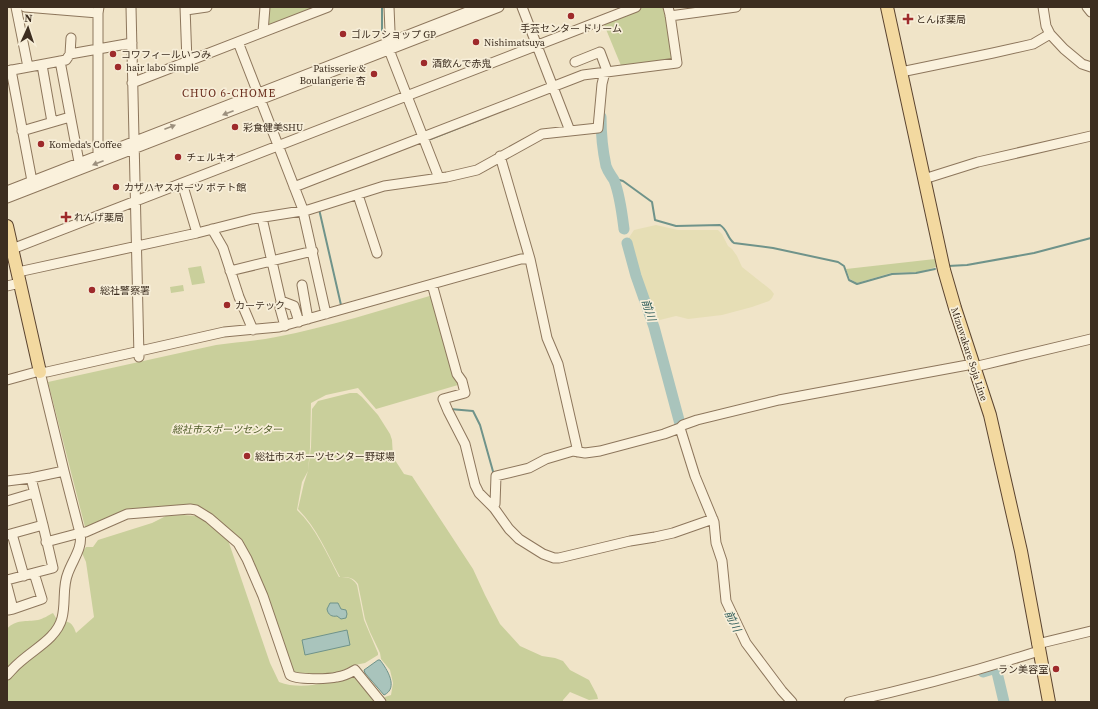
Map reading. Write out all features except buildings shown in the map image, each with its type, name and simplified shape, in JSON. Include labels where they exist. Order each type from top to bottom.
[{"type":"main road","name":"Mizuwakare Soja Line","points":[[887,7],[944,270],[990,415],[1003,469],[1021,551],[1049,702]]},
{"type":"main road","points":[[7,226],[10,250],[19,277],[40,372]]},
{"type":"street","points":[[16,7],[28,67]]},
{"type":"street","points":[[25,7],[98,10],[98,155]]},
{"type":"street","points":[[130,7],[139,355]]},
{"type":"street","points":[[187,62],[186,9],[208,7]]},
{"type":"street","points":[[263,32],[266,7]]},
{"type":"street","points":[[132,83],[328,7]]},
{"type":"street","points":[[389,7],[391,56],[405,96],[439,178]]},
{"type":"street","points":[[391,46],[480,7]]},
{"type":"street","points":[[7,198],[134,145],[259,96],[499,7]]},
{"type":"street","points":[[522,7],[570,131]]},
{"type":"street","points":[[10,250],[636,7]]},
{"type":"street","points":[[294,187],[423,137],[554,89],[583,75],[604,75],[677,64],[668,7]]},
{"type":"street","points":[[670,16],[736,7]]},
{"type":"street","points":[[1043,7],[1046,26],[1050,34],[1064,49],[1082,64],[1091,67]]},
{"type":"street","points":[[1087,7],[1091,12]]},
{"type":"street","points":[[901,72],[1035,43],[1050,34]]},
{"type":"street","points":[[32,181],[9,71],[66,60],[70,54],[71,38]]},
{"type":"street","points":[[238,42],[304,213],[326,314]]},
{"type":"street","points":[[70,54],[132,43]]},
{"type":"street","points":[[7,286],[19,277],[137,245],[212,230],[252,219],[263,219],[304,213],[359,197],[384,186],[439,178],[477,170],[542,134],[598,128],[606,68],[600,52],[575,62]]},
{"type":"street","points":[[60,61],[79,162]]},
{"type":"street","points":[[42,65],[52,122]]},
{"type":"street","points":[[22,131],[70,117]]},
{"type":"street","points":[[924,180],[978,162],[1091,136]]},
{"type":"street","points":[[7,191],[98,155],[134,145]]},
{"type":"street","points":[[501,158],[530,259],[547,338],[558,364],[578,452]]},
{"type":"street","points":[[182,183],[197,233]]},
{"type":"street","points":[[359,197],[377,253]]},
{"type":"street","points":[[263,219],[284,326]]},
{"type":"street","points":[[212,230],[222,248],[239,297],[253,330]]},
{"type":"street","points":[[230,271],[313,251]]},
{"type":"street","points":[[7,380],[36,372],[47,372],[139,355],[224,332],[284,326],[521,259],[530,259]]},
{"type":"street","points":[[302,284],[303,320]]},
{"type":"street","points":[[432,284],[456,374],[462,381],[465,393],[443,398],[448,412],[464,444],[476,489],[494,508],[519,540],[543,554],[554,558],[559,558],[630,541],[655,537],[713,519]]},
{"type":"street","points":[[280,301],[294,306],[303,320]]},
{"type":"street","points":[[495,504],[496,476],[529,468],[546,459],[565,453],[573,451],[600,451],[664,434],[680,428],[682,425],[697,420],[779,400],[974,365],[1091,339]]},
{"type":"street","points":[[7,675],[48,639],[58,628],[62,620],[64,607],[65,580],[81,545],[80,533],[40,372]]},
{"type":"street","points":[[680,428],[695,476],[713,519],[716,543],[722,561],[726,601],[746,643],[792,702]]},
{"type":"street","points":[[7,481],[64,471]]},
{"type":"street","points":[[7,580],[53,568],[31,478]]},
{"type":"street","points":[[7,501],[34,493]]},
{"type":"street","points":[[46,542],[86,532],[126,514],[190,509],[196,510],[209,518],[238,542],[263,596],[290,675],[293,678],[337,677],[355,670],[381,702]]},
{"type":"street","points":[[24,576],[10,534],[42,526]]},
{"type":"street","points":[[7,586],[10,610],[42,599],[34,573]]},
{"type":"street","points":[[849,702],[888,694],[988,667],[1038,648],[1091,631]]},
{"type":"shaded area","points":[[656,225],[678,230],[718,230],[722,234],[728,246],[737,256],[742,267],[771,290],[774,294],[772,298],[769,301],[752,307],[722,315],[688,319],[676,316],[656,321],[640,280],[628,239],[634,230]]},
{"type":"green space","points":[[267,7],[322,7],[267,28]]},
{"type":"green space","points":[[641,7],[665,7],[676,59],[622,68],[603,22]]},
{"type":"green space","points":[[935,259],[936,267],[920,272],[891,273],[857,283],[850,279],[846,269]]},
{"type":"green space","points":[[201,266],[205,283],[192,285],[188,268]]},
{"type":"green space","points":[[183,285],[184,291],[171,293],[170,287]]},
{"type":"green space","name":"総社市スポーツセンター","points":[[433,295],[458,385],[376,409],[358,388],[326,395],[311,403],[308,471],[302,482],[297,510],[310,525],[339,577],[349,578],[357,585],[364,620],[378,655],[365,663],[355,665],[334,674],[300,674],[293,672],[248,550],[236,536],[198,507],[112,517],[85,527],[48,382],[216,345],[261,340],[296,333],[355,318]]},
{"type":"green space","points":[[350,393],[357,393],[378,415],[390,434],[392,440],[393,457],[404,474],[412,476],[473,569],[500,624],[520,646],[542,656],[563,661],[570,670],[589,680],[598,699],[589,700],[570,692],[563,702],[382,702],[385,697],[391,695],[393,683],[390,670],[381,659],[380,653],[365,619],[358,584],[350,578],[340,577],[311,524],[298,509],[308,471],[311,447],[312,409],[318,401]]},
{"type":"green space","points":[[166,516],[196,516],[212,525],[228,540],[270,663],[279,682],[288,685],[307,686],[354,676],[376,702],[7,702],[7,629],[17,622],[38,620],[53,613],[56,618],[71,624],[76,633],[94,617],[86,562],[82,553],[86,547],[93,547],[98,540],[152,523]]},
{"type":"water","points":[[330,603],[338,603],[341,609],[346,610],[346,618],[341,619],[337,616],[332,616],[329,614],[327,609]]},
{"type":"water","points":[[347,630],[350,645],[305,655],[302,640]]},
{"type":"water","points":[[380,660],[386,668],[391,683],[391,688],[384,695],[364,670]]},
{"type":"waterway","points":[[382,7],[382,32]]},
{"type":"waterway","points":[[428,140],[489,116]]},
{"type":"waterway","name":"前川","points":[[601,117],[602,142],[606,166],[614,180],[618,192],[624,229]]},
{"type":"waterway","points":[[612,178],[623,181],[652,202],[655,220],[676,226],[720,225],[725,229],[730,239],[734,243],[773,248],[838,262],[844,266],[849,280],[857,284],[892,274],[916,273],[935,269]]},
{"type":"waterway","points":[[319,209],[341,305]]},
{"type":"waterway","points":[[948,266],[967,265],[1034,253],[1091,238]]},
{"type":"waterway","name":"前川","points":[[627,243],[636,276],[654,327],[680,424]]},
{"type":"waterway","points":[[450,409],[473,411],[480,425],[494,475]]},
{"type":"waterway","name":"前川","points":[[983,672],[996,668],[1004,702]]},
{"type":"place","name":"手芸センター ドリーム","points":[[571,16]]},
{"type":"place","name":"とんぼ薬局","points":[[908,19]]},
{"type":"place","name":"ゴルフショップ GP","points":[[343,34]]},
{"type":"place","name":"Nishimatsuya","points":[[476,42]]},
{"type":"place","name":"コワフィールいつみ","points":[[113,54]]},
{"type":"place","name":"酒飲んで赤鬼","points":[[424,63]]},
{"type":"place","name":"hair labo Simple","points":[[118,67]]},
{"type":"place","name":"Patisserie & Boulangerie 杏","points":[[374,74]]},
{"type":"place","name":"彩食健美SHU","points":[[235,127]]},
{"type":"place","name":"Komeda's Coffee","points":[[41,144]]},
{"type":"place","name":"チェルキオ","points":[[178,157]]},
{"type":"place","name":"カザハヤスポーツ ポテト館","points":[[116,187]]},
{"type":"place","name":"れんげ薬局","points":[[66,217]]},
{"type":"place","name":"総社警察署","points":[[92,290]]},
{"type":"place","name":"カーテック","points":[[227,305]]},
{"type":"place","name":"総社市スポーツセンター野球場","points":[[247,456]]},
{"type":"place","name":"ラン美容室","points":[[1056,669]]},
{"type":"district","name":"CHUO 6-CHOME","points":[[229,93]]}]
